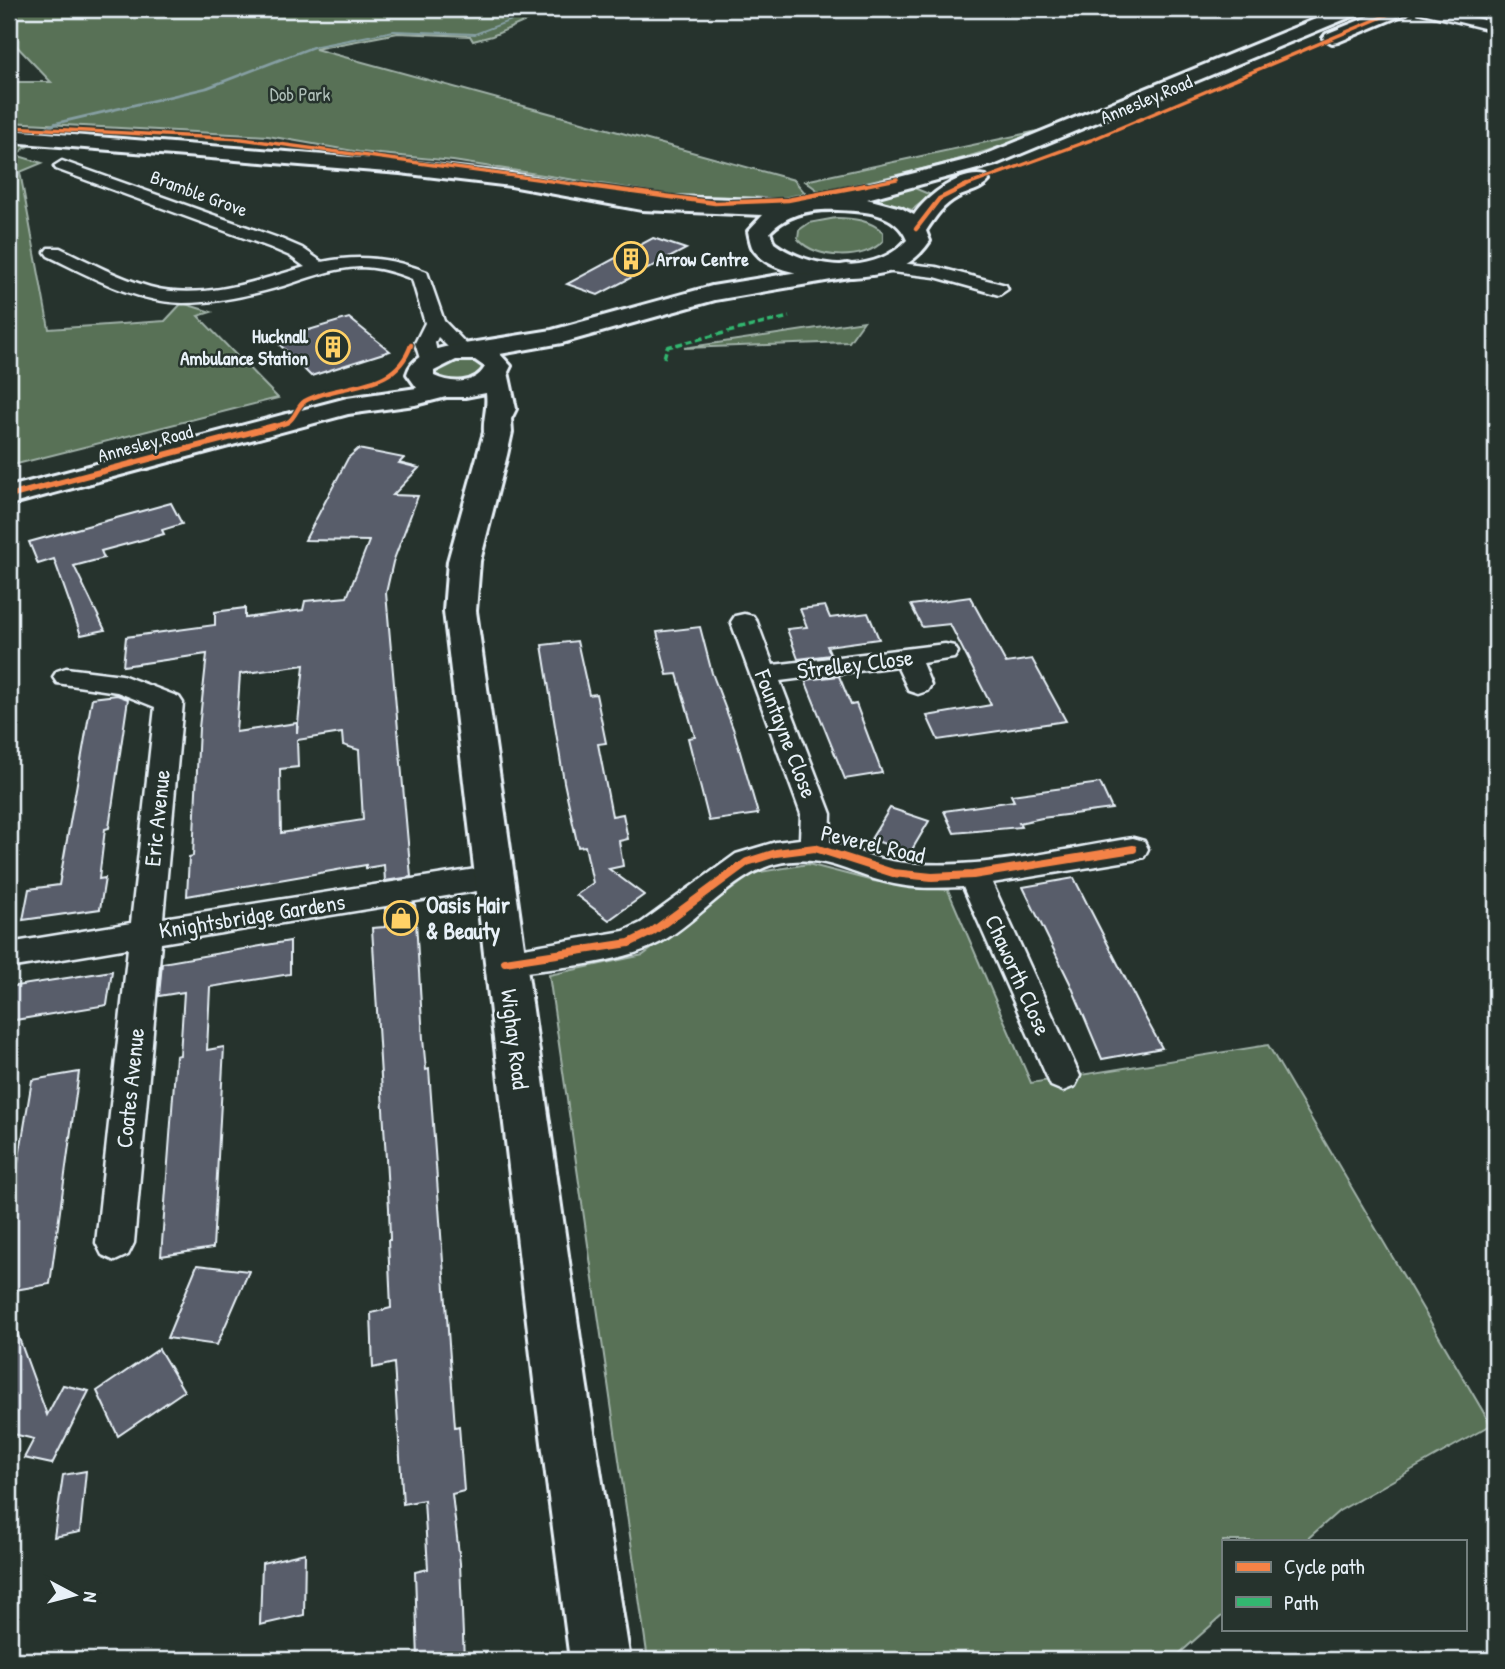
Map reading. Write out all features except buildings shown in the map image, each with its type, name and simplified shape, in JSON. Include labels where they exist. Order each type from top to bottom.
[{"type":"main road","name":"Annesley Road","points":[[825,203],[989,160],[1354,9]]},
{"type":"main road","name":"Annesley Road","points":[[916,238],[925,212],[937,198],[950,191],[1091,140],[1401,9]]},
{"type":"main road","points":[[9,136],[400,167],[511,180],[642,203],[738,208],[795,208],[825,203],[860,205],[891,212],[907,220],[916,238],[912,252],[897,262],[712,293],[553,338],[532,338],[468,352]]},
{"type":"main road","points":[[642,203],[728,231],[801,266],[847,271]]},
{"type":"main road","points":[[712,293],[748,272],[764,246],[760,231],[766,222],[795,208]]},
{"type":"main road","points":[[468,352],[489,357],[497,370],[553,338]]},
{"type":"main road","name":"Annesley Road","points":[[347,407],[440,356],[468,352]]},
{"type":"main road","points":[[426,364],[420,374],[423,381],[446,389],[498,419]]},
{"type":"main road","name":"Annesley Road","points":[[9,496],[347,407],[477,386],[497,370]]},
{"type":"main road","name":"Wighay Road","points":[[497,370],[502,409],[493,455],[464,561],[460,611],[600,1660]]},
{"type":"street","points":[[1423,9],[1496,27]]},
{"type":"street","points":[[1447,9],[1496,21]]},
{"type":"street","name":"Bramble Grove","points":[[62,166],[275,243],[296,252],[317,267]]},
{"type":"street","points":[[916,238],[966,278]]},
{"type":"street","points":[[54,252],[146,292],[184,297],[259,287],[317,267],[363,261],[384,263],[420,276],[435,323],[468,352]]},
{"type":"street","points":[[61,271],[79,263]]},
{"type":"street","points":[[881,266],[966,278],[999,289]]},
{"type":"street","points":[[426,364],[425,344],[435,323]]},
{"type":"street","name":"Fountayne Close","points":[[744,622],[816,814],[815,848]]},
{"type":"street","name":"Strelley Close","points":[[764,675],[945,652]]},
{"type":"street","points":[[906,657],[918,685]]},
{"type":"street","name":"Eric Avenue","points":[[66,677],[122,684],[169,704],[146,933]]},
{"type":"street","name":"Peverel Road","points":[[505,962],[629,943],[652,932],[747,862],[776,853],[815,848],[893,873],[932,877],[973,875],[1133,849]]},
{"type":"street","name":"Chaworth Close","points":[[973,875],[1063,1076]]},
{"type":"street","name":"Knightsbridge Gardens","points":[[9,955],[495,877]]},
{"type":"street","name":"Coates Avenue","points":[[115,1243],[146,933]]},
{"type":"green space","name":"Dob Park","points":[[9,9],[553,9],[492,36],[473,41],[470,36],[398,33],[315,49],[794,180],[805,193],[770,199],[710,201],[453,161],[359,152],[268,136],[9,122],[9,82],[51,82],[9,38]]},
{"type":"green space","points":[[1047,129],[963,158],[820,192],[805,181]]},
{"type":"green space","points":[[9,145],[28,146],[15,155],[42,163],[20,172],[49,329],[165,321],[182,303],[211,312],[198,316],[278,398],[9,466]]},
{"type":"green space","points":[[912,187],[931,195],[912,210],[872,198]]},
{"type":"green space","points":[[836,218],[867,222],[883,232],[883,241],[865,252],[840,255],[816,251],[798,239],[799,230],[809,223]]},
{"type":"green space","points":[[864,321],[849,342],[684,348]]},
{"type":"green space","points":[[451,358],[478,359],[486,366],[475,377],[464,382],[436,378],[433,369]]},
{"type":"green space","points":[[808,864],[873,881],[948,890],[1031,1083],[1268,1045],[1491,1425],[1339,1511],[1306,1540],[1222,1540],[1222,1616],[1172,1660],[648,1660],[549,975],[643,955],[754,873]]},
{"type":"waterway","points":[[9,146],[57,123],[206,88],[313,47],[394,31],[475,34],[541,9]]},
{"type":"marked path","points":[[664,358],[667,347],[789,317]]},
{"type":"cycle path","points":[[916,229],[930,207],[950,191],[1091,140],[1401,9]]},
{"type":"cycle path","points":[[9,127],[242,139],[715,203],[788,200],[897,179]]},
{"type":"cycle path","points":[[9,496],[289,422],[303,402],[368,384],[397,369],[406,359],[411,345]]},
{"type":"cycle path","points":[[505,962],[629,943],[652,932],[747,862],[776,853],[815,848],[893,873],[932,877],[973,875],[1133,849]]},
{"type":"place","name":"Arrow Centre","points":[[631,259]]},
{"type":"place","name":"Hucknall Ambulance Station","points":[[333,347]]},
{"type":"place","name":"Oasis Hair & Beauty","points":[[401,918]]}]
